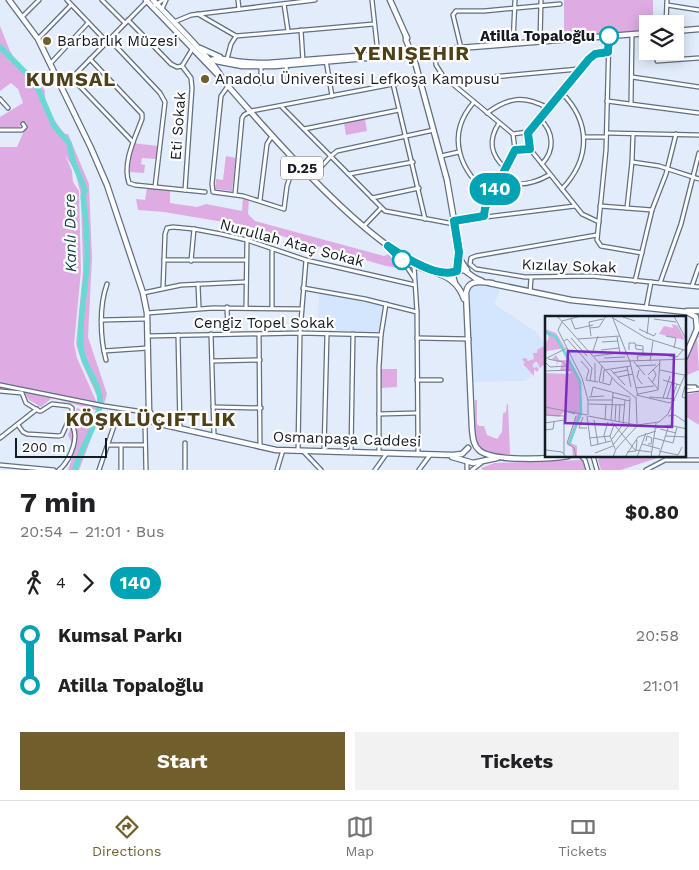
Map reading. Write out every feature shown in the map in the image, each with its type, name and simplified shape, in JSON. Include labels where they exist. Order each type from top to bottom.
[{"type":"main road","points":[[9,0],[38,39],[103,172],[143,293],[147,313],[149,348],[149,388],[145,415]]},
{"type":"main road","points":[[390,0],[412,52]]},
{"type":"main road","name":"D.25","points":[[151,2],[162,9],[174,22],[251,112],[311,178],[364,226],[414,265],[443,272],[463,269],[479,280],[579,301],[680,311],[699,311]]},
{"type":"main road","name":"D.25","points":[[151,2],[196,47]]},
{"type":"main road","points":[[684,30],[699,29]]},
{"type":"main road","points":[[406,38],[410,44],[421,52],[639,34]]},
{"type":"main road","points":[[403,54],[406,38]]},
{"type":"main road","points":[[410,44],[441,156],[461,261],[469,273]]},
{"type":"main road","points":[[196,47],[240,66],[286,65],[303,62]]},
{"type":"main road","points":[[208,62],[225,60],[256,63],[303,62],[412,52],[435,52],[460,48]]},
{"type":"main road","points":[[415,62],[421,52]]},
{"type":"main road","points":[[327,60],[378,54],[403,54],[415,62]]},
{"type":"main road","points":[[216,68],[218,64],[225,60]]},
{"type":"main road","name":"D.25","points":[[208,62],[216,68],[226,83]]},
{"type":"main road","name":"D.25","points":[[388,246],[402,260],[444,276],[457,287]]},
{"type":"main road","points":[[459,252],[453,278],[463,295],[466,305]]},
{"type":"main road","points":[[492,283],[474,282],[469,285],[466,293],[474,442],[478,449],[490,456],[545,458]]},
{"type":"main road","points":[[140,286],[148,329]]},
{"type":"main road","points":[[680,311],[696,317],[698,324],[686,355]]},
{"type":"main road","name":"Osmanpaşa Caddesi","points":[[145,415],[164,424]]},
{"type":"main road","name":"Osmanpaşa Caddesi","points":[[145,415],[157,423],[260,447],[283,450],[440,455],[460,454],[468,448]]},
{"type":"main road","points":[[467,461],[472,429]]},
{"type":"main road","name":"Osmanpaşa Caddesi","points":[[440,455],[474,463],[511,458]]},
{"type":"street","points":[[22,18],[38,0]]},
{"type":"street","points":[[66,0],[160,93],[165,102],[155,187]]},
{"type":"street","points":[[102,0],[127,21],[170,64],[177,67],[182,66],[196,47]]},
{"type":"street","points":[[61,88],[140,8],[151,2],[164,0],[162,9]]},
{"type":"street","points":[[238,0],[239,9]]},
{"type":"street","points":[[174,22],[186,16],[197,14],[315,0]]},
{"type":"street","points":[[372,0],[378,54]]},
{"type":"street","points":[[513,44],[515,0]]},
{"type":"street","points":[[540,42],[541,0]]},
{"type":"street","points":[[666,15],[667,0]]},
{"type":"street","points":[[284,4],[288,31]]},
{"type":"street","points":[[460,48],[454,12],[514,9],[560,4]]},
{"type":"street","points":[[38,39],[71,5]]},
{"type":"street","points":[[667,5],[699,10]]},
{"type":"street","points":[[197,14],[236,36],[374,24]]},
{"type":"street","points":[[50,65],[88,23]]},
{"type":"street","points":[[301,30],[303,62]]},
{"type":"street","points":[[631,103],[632,34]]},
{"type":"street","points":[[225,60],[236,36]]},
{"type":"street","points":[[609,36],[606,135],[597,235],[601,246],[642,253]]},
{"type":"street","points":[[435,52],[437,68],[449,81],[513,134],[515,150],[484,211],[484,216]]},
{"type":"street","points":[[513,134],[528,133],[579,69],[595,54],[608,52]]},
{"type":"street","points":[[657,61],[699,58]]},
{"type":"street","points":[[90,59],[142,114],[142,119],[133,142],[127,172],[128,181],[132,185],[205,192]]},
{"type":"street","points":[[327,60],[332,96]]},
{"type":"street","points":[[286,65],[287,79]]},
{"type":"street","name":"Eti Sokak","points":[[182,66],[191,78],[192,88],[185,190]]},
{"type":"street","points":[[261,66],[261,84]]},
{"type":"street","points":[[449,81],[579,69]]},
{"type":"street","points":[[632,77],[699,87]]},
{"type":"street","points":[[72,78],[133,142]]},
{"type":"street","points":[[235,194],[242,118],[244,115],[251,112],[420,79]]},
{"type":"street","points":[[226,83],[221,96],[212,184],[213,192],[235,194],[260,200],[284,209],[287,186],[295,161]]},
{"type":"street","points":[[392,84],[419,188],[425,219]]},
{"type":"street","points":[[561,92],[575,109],[582,123],[584,137],[583,151],[579,164],[572,177],[562,189]]},
{"type":"street","points":[[0,98],[8,108]]},
{"type":"street","points":[[487,113],[502,103],[516,99],[534,101],[548,108]]},
{"type":"street","points":[[607,101],[699,113]]},
{"type":"street","points":[[474,102],[462,121],[458,144],[459,152],[473,180],[492,196]]},
{"type":"street","points":[[282,106],[381,208],[390,213],[454,222],[484,216],[575,206]]},
{"type":"street","points":[[304,129],[399,110]]},
{"type":"street","points":[[540,119],[548,128],[552,141],[550,151],[542,164]]},
{"type":"street","points":[[499,122],[492,137],[492,147],[495,157],[505,168]]},
{"type":"street","points":[[0,130],[22,130],[23,124]]},
{"type":"street","points":[[311,178],[337,151],[434,130]]},
{"type":"street","points":[[528,133],[530,149],[549,174],[585,216],[599,222]]},
{"type":"street","points":[[584,137],[633,134],[699,135]]},
{"type":"street","points":[[627,208],[633,134]]},
{"type":"street","points":[[635,281],[652,210],[667,169],[676,134]]},
{"type":"street","points":[[260,200],[268,142],[272,135]]},
{"type":"street","points":[[515,150],[530,149]]},
{"type":"street","points":[[441,156],[459,152]]},
{"type":"street","points":[[660,283],[681,224],[699,153]]},
{"type":"street","points":[[350,174],[412,162]]},
{"type":"street","points":[[632,162],[659,166],[699,179]]},
{"type":"street","points":[[500,180],[514,184],[526,184],[538,181],[549,174]]},
{"type":"street","points":[[372,198],[419,188]]},
{"type":"street","points":[[600,206],[652,210]]},
{"type":"street","points":[[364,226],[381,208]]},
{"type":"street","name":"Nurullah Ataç Sokak","points":[[164,260],[166,230],[170,227],[194,229],[247,240],[306,260],[415,285]]},
{"type":"street","points":[[191,260],[194,229]]},
{"type":"street","name":"Kızılay Sokak","points":[[597,235],[476,256],[471,258],[470,264],[476,269],[531,278],[589,276],[699,287]]},
{"type":"street","points":[[246,308],[247,240]]},
{"type":"street","points":[[272,249],[272,308]]},
{"type":"street","points":[[163,288],[164,260],[246,260]]},
{"type":"street","points":[[306,260],[300,334],[300,451],[319,469]]},
{"type":"street","points":[[402,260],[411,271],[415,280]]},
{"type":"street","points":[[414,265],[418,454]]},
{"type":"street","points":[[692,286],[699,266]]},
{"type":"street","points":[[530,292],[531,278]]},
{"type":"street","points":[[143,293],[163,288],[198,284],[246,282]]},
{"type":"street","points":[[646,308],[651,282]]},
{"type":"street","points":[[106,360],[102,344],[102,320],[104,291],[107,284]]},
{"type":"street","points":[[198,284],[199,308]]},
{"type":"street","points":[[303,288],[340,294],[416,312]]},
{"type":"street","points":[[379,453],[379,366],[386,304]]},
{"type":"street","points":[[147,313],[199,308],[301,309]]},
{"type":"street","points":[[227,308],[228,334]]},
{"type":"street","points":[[102,320],[145,319]]},
{"type":"street","points":[[211,334],[214,437]]},
{"type":"street","name":"Cengiz Topel Sokak","points":[[148,336],[211,334],[381,335]]},
{"type":"street","points":[[259,334],[260,447]]},
{"type":"street","points":[[324,452],[327,334]]},
{"type":"street","points":[[351,452],[353,334]]},
{"type":"street","points":[[178,335],[180,428]]},
{"type":"street","points":[[417,338],[469,339]]},
{"type":"street","points":[[104,351],[149,348]]},
{"type":"street","points":[[212,361],[260,360]]},
{"type":"street","points":[[417,380],[441,380]]},
{"type":"street","points":[[0,385],[32,390],[145,415],[146,470]]},
{"type":"street","points":[[686,387],[699,388]]},
{"type":"street","points":[[686,391],[699,388]]},
{"type":"street","points":[[0,391],[22,393],[26,403],[41,411],[52,404],[72,408],[72,414],[64,433],[59,436],[27,434],[18,425]]},
{"type":"street","points":[[213,407],[260,408]]},
{"type":"street","points":[[0,438],[37,409]]},
{"type":"street","points":[[379,414],[417,413]]},
{"type":"street","points":[[59,470],[69,460],[75,436],[73,426],[68,422]]},
{"type":"street","points":[[99,470],[115,423]]},
{"type":"street","points":[[146,430],[151,423],[157,423]]},
{"type":"street","points":[[185,442],[185,470],[191,470]]},
{"type":"street","points":[[108,444],[145,445]]},
{"type":"street","points":[[121,445],[121,470]]},
{"type":"street","points":[[277,470],[283,450]]},
{"type":"street","points":[[375,470],[387,453]]},
{"type":"street","points":[[419,470],[430,455]]},
{"type":"street","points":[[583,458],[588,470]]},
{"type":"street","points":[[646,470],[665,460],[699,460]]},
{"type":"street","points":[[467,461],[467,470]]},
{"type":"street","points":[[472,470],[483,461]]},
{"type":"street","points":[[0,465],[54,470]]},
{"type":"shaded area","points":[[564,0],[653,0],[653,15],[639,15],[639,31],[564,37]]},
{"type":"shaded area","points":[[0,26],[10,51],[24,74],[34,75],[45,91],[48,108],[61,130],[68,134],[89,184],[92,258],[88,337],[107,394],[79,470],[68,470],[75,450],[68,435],[77,408],[94,415],[96,410],[52,398],[41,407],[29,400],[23,391],[0,389],[0,147],[17,147],[27,124],[24,122],[19,127],[0,127],[0,117],[23,103],[18,89],[11,83],[0,91]],"holes":[[[65,155],[75,171],[81,195],[83,271],[76,344],[82,363],[97,396],[97,403],[77,358],[74,344],[81,271],[79,191],[73,182],[72,171]]]},
{"type":"shaded area","points":[[365,119],[367,131],[346,135],[344,123]]},
{"type":"shaded area","points":[[132,143],[158,146],[156,159],[142,158],[141,164],[145,165],[144,173],[129,172]]},
{"type":"shaded area","points":[[226,156],[236,158],[232,191],[215,189],[216,179],[223,180]]},
{"type":"shaded area","points":[[147,188],[170,190],[170,203],[197,207],[206,204],[242,211],[243,196],[249,197],[248,214],[255,221],[384,256],[389,254],[400,268],[386,266],[247,226],[164,212],[138,210],[136,199],[145,200]]},
{"type":"shaded area","points":[[478,284],[500,290],[494,304],[536,332],[545,344],[545,362],[526,381],[474,382],[468,291],[471,286]]},
{"type":"shaded area","points":[[319,292],[383,306],[379,332],[318,331]]},
{"type":"shaded area","points":[[699,331],[699,337],[697,338],[699,370],[686,376],[686,363]]},
{"type":"shaded area","points":[[544,346],[545,348],[545,364],[540,368],[537,362],[533,364],[533,368],[537,367],[539,369],[537,372],[534,369],[534,376],[523,364],[525,363],[522,359],[526,358],[528,361],[534,359],[533,353],[537,353],[537,350]]},
{"type":"shaded area","points":[[380,369],[397,369],[397,387],[380,388]]},
{"type":"shaded area","points":[[699,392],[699,425],[686,417],[686,395]]},
{"type":"shaded area","points":[[475,400],[477,400],[477,424],[484,426],[487,435],[497,439],[502,432],[503,413],[506,412],[508,404],[510,454],[489,454],[481,450],[475,430]]},
{"type":"shaded area","points":[[599,458],[657,458],[621,470],[601,470]]},
{"type":"shaded area","points":[[582,460],[586,470],[483,470],[481,468],[495,463]]},
{"type":"waterway","name":"Kanlı Dere","points":[[0,47],[32,79],[54,126],[69,143],[73,161],[85,190],[83,196],[87,256],[81,321],[81,348],[82,355],[98,389],[100,402],[99,410],[75,470]]},
{"type":"bus line","name":"140","points":[[402,260],[388,246],[414,263],[440,272],[452,273],[457,271],[459,252],[454,221],[484,216],[485,208],[515,150],[530,149],[528,133],[579,69],[595,54],[608,52],[609,36]]},
{"type":"place","name":"Atilla Topaloğlu","points":[[609,36]]},
{"type":"place","name":"Barbarlık Müzesi","points":[[47,41]]},
{"type":"place","name":"Anadolu Üniversitesi Lefkoşa Kampusu","points":[[205,79]]},
{"type":"district","name":"YENIŞEHIR","points":[[412,53]]},
{"type":"district","name":"KUMSAL","points":[[71,79]]},
{"type":"district","name":"KÖŞKLÜÇIFTLIK","points":[[151,419]]}]
